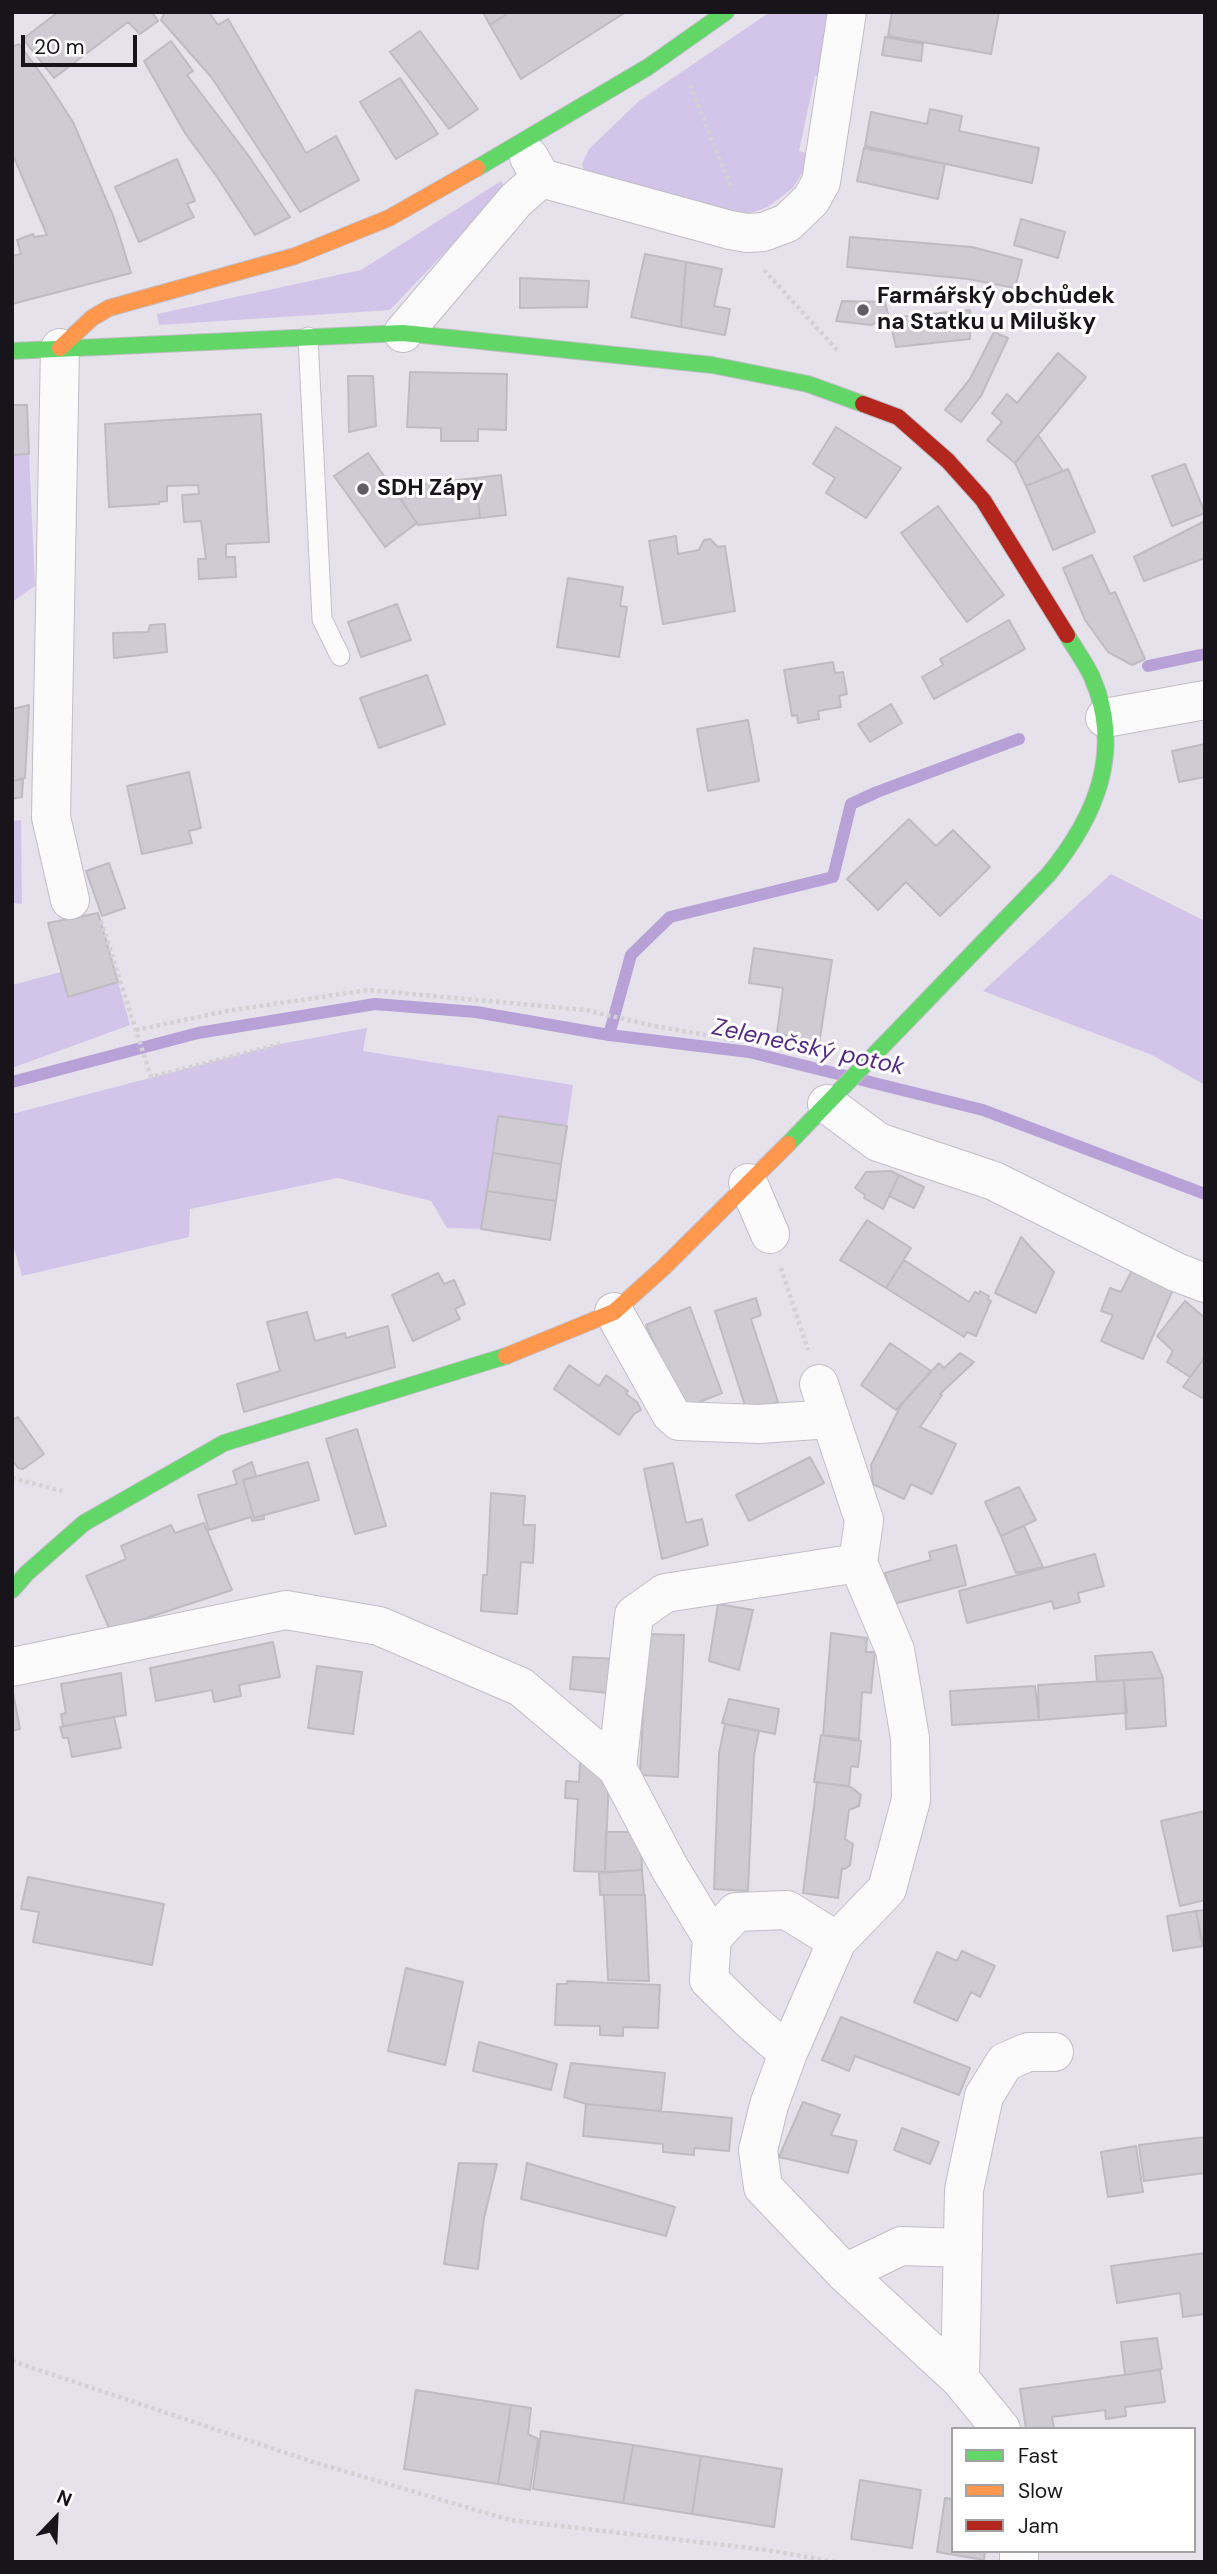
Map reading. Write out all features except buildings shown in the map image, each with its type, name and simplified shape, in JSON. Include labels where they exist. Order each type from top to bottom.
[{"type":"street","points":[[70,900],[51,817],[60,348],[80,327],[101,312],[295,256],[389,218],[424,200],[648,66],[726,12]]},
{"type":"street","points":[[521,142],[541,178],[730,230],[763,232],[787,223],[806,206],[819,188],[824,171],[847,12]]},
{"type":"street","points":[[403,333],[516,200],[541,178]]},
{"type":"street","points":[[12,351],[403,333],[712,365],[808,384],[898,417],[948,461],[983,500],[1091,675],[1105,718],[1106,750],[1101,782],[1090,814],[1074,843],[1048,875],[835,1097],[614,1312],[520,1352],[224,1443],[84,1523],[27,1573],[12,1590]]},
{"type":"street","points":[[1105,718],[1205,700]]},
{"type":"street","points":[[835,1097],[878,1142],[994,1181],[1176,1272],[1205,1283]]},
{"type":"street","points":[[748,1183],[770,1234]]},
{"type":"street","points":[[614,1312],[671,1414],[679,1421],[759,1424],[824,1401],[864,1520],[858,1563],[895,1650],[910,1738],[912,1800],[887,1889],[837,1941],[788,2053],[769,2105],[758,2150],[763,2186],[845,2273],[960,2379],[999,2427]]},
{"type":"street","points":[[617,1768],[634,1615],[665,1592],[858,1563]]},
{"type":"street","points":[[12,1667],[286,1610],[379,1626],[521,1687],[617,1768],[669,1867],[712,1938],[709,1980],[788,2053]]},
{"type":"street","points":[[712,1938],[736,1912],[787,1910],[837,1941]]},
{"type":"street","points":[[960,2379],[964,2190],[984,2096],[1005,2063],[1028,2052],[1054,2052]]},
{"type":"street","points":[[845,2273],[901,2246],[963,2248]]},
{"type":"lane","points":[[308,337],[322,619],[340,656]]},
{"type":"path","points":[[689,83],[747,233],[746,250],[844,357]]},
{"type":"path","points":[[102,923],[151,1077],[280,1044]]},
{"type":"path","points":[[136,1030],[227,1011],[369,990],[586,1010],[832,1058]]},
{"type":"path","points":[[770,1234],[824,1401]]},
{"type":"path","points":[[12,1478],[73,1494]]},
{"type":"path","points":[[12,2361],[313,2462],[510,2520],[767,2550],[835,2562]]},
{"type":"shaded area","points":[[770,12],[838,12],[830,76],[815,76],[799,151],[813,155],[793,188],[768,207],[742,216],[586,176],[582,164],[589,149],[639,101]]},
{"type":"shaded area","points":[[501,181],[506,188],[390,310],[159,325],[157,314],[361,270]]},
{"type":"shaded area","points":[[29,454],[35,586],[12,602],[12,455]]},
{"type":"shaded area","points":[[21,820],[22,904],[12,903],[12,821]]},
{"type":"shaded area","points":[[1111,874],[1205,921],[1205,1085],[1152,1055],[983,991]]},
{"type":"shaded area","points":[[61,972],[69,997],[118,982],[130,1025],[12,1068],[12,985]]},
{"type":"shaded area","points":[[367,1028],[363,1051],[573,1085],[567,1126],[498,1116],[481,1229],[447,1228],[431,1201],[338,1178],[190,1209],[189,1237],[22,1276],[12,1242],[12,1114],[280,1044]]},
{"type":"waterway","name":"Zelenečský potok","points":[[1148,666],[1205,654]]},
{"type":"waterway","name":"Zelenečský potok","points":[[1019,739],[851,804],[833,877],[670,917],[631,955],[609,1035],[749,1052],[983,1110],[1205,1194]]},
{"type":"waterway","points":[[12,1082],[198,1033],[375,1004],[476,1012],[609,1035]]},
{"type":"traffic: fast","points":[[477,168],[648,67],[726,12]]},
{"type":"traffic: fast","points":[[12,351],[403,333],[712,365],[808,384],[863,404]]},
{"type":"traffic: fast","points":[[788,1144],[1048,875],[1080,830],[1100,782],[1105,757],[1105,731],[1101,704],[1092,677],[1067,635]]},
{"type":"traffic: fast","points":[[12,1590],[27,1573],[84,1523],[224,1443],[506,1356]]},
{"type":"traffic: slow","points":[[60,348],[92,318],[109,308],[295,256],[389,218],[477,168]]},
{"type":"traffic: slow","points":[[506,1356],[614,1312],[663,1268],[788,1144]]},
{"type":"traffic: jam","points":[[863,404],[898,417],[948,461],[983,500],[1067,635]]},
{"type":"place","name":"Farmářský obchůdek na Statku u Milušky","points":[[863,310]]},
{"type":"place","name":"SDH Zápy","points":[[363,489]]}]
